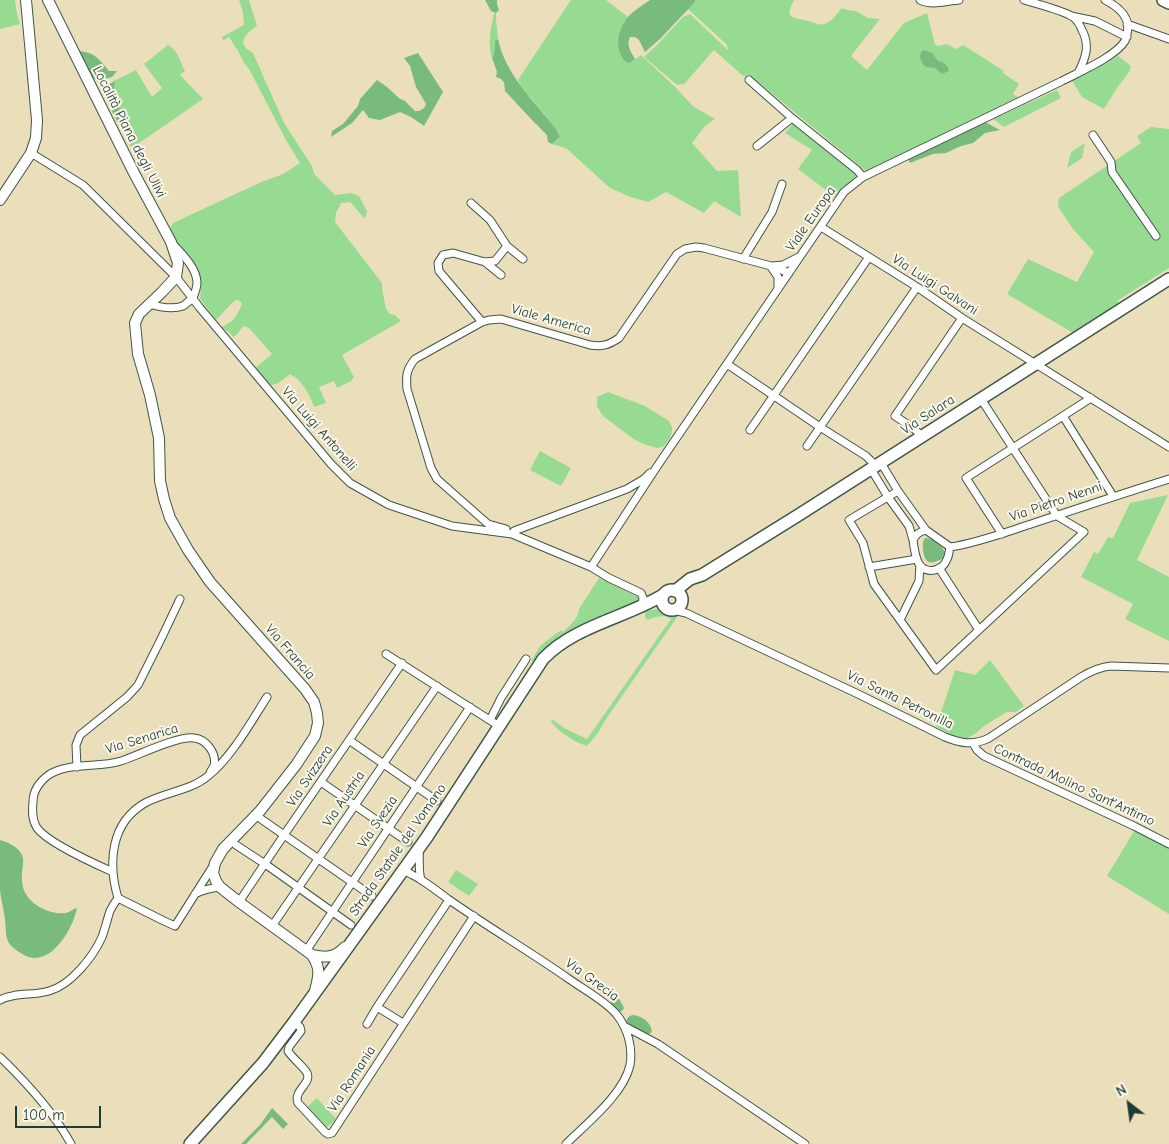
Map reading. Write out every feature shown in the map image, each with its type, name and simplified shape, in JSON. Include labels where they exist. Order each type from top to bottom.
[{"type":"main road","points":[[0,200],[30,153],[36,138],[37,120],[26,0]]},
{"type":"main road","name":"Località Piana degli Ulivi","points":[[48,0],[134,173],[171,242],[178,263],[176,277]]},
{"type":"main road","points":[[1163,0],[1169,3]]},
{"type":"main road","points":[[149,304],[176,277]]},
{"type":"main road","name":"Via Salara","points":[[675,602],[690,579],[702,574],[876,466],[1169,279]]},
{"type":"main road","name":"Via Francia","points":[[149,304],[139,314],[135,323],[138,354],[150,395],[159,438],[160,481],[170,518],[188,550],[210,582],[305,689],[314,702],[317,713],[318,723],[315,736],[296,765],[260,811],[223,849],[215,863]]},
{"type":"main road","name":"Strada Statale del Vomano","points":[[190,1144],[263,1063],[294,1022],[446,808],[495,723],[549,653],[568,639],[646,604],[675,602]]},
{"type":"main road","points":[[215,863],[213,873],[218,884],[272,926],[314,956],[328,963],[332,969]]},
{"type":"main road","points":[[314,956],[326,957],[337,954],[355,937]]},
{"type":"main road","points":[[314,956],[319,967],[315,993]]},
{"type":"street","points":[[920,0],[926,3],[959,0]]},
{"type":"street","points":[[1024,0],[1070,16],[1095,21],[1127,37],[1128,24],[1121,11],[1105,0]]},
{"type":"street","points":[[1070,16],[1076,20],[1087,43],[1087,52],[1079,72]]},
{"type":"street","points":[[1128,24],[1169,39]]},
{"type":"street","name":"Viale Europa","points":[[591,568],[658,465],[844,192],[863,177],[1101,60],[1118,48],[1127,37]]},
{"type":"street","points":[[1087,52],[1092,59],[1101,60]]},
{"type":"street","points":[[749,80],[863,177]]},
{"type":"street","points":[[757,146],[792,118]]},
{"type":"street","points":[[1093,135],[1111,162],[1112,172],[1156,236]]},
{"type":"street","points":[[30,153],[83,185],[176,277]]},
{"type":"street","points":[[743,259],[772,212],[782,184]]},
{"type":"street","points":[[471,203],[490,220],[507,246],[523,259]]},
{"type":"street","name":"Via Luigi Galvani","points":[[821,227],[1169,448]]},
{"type":"street","points":[[149,304],[171,308],[183,306],[193,298],[197,282],[195,274],[184,255],[171,242]]},
{"type":"street","points":[[482,322],[439,271],[438,263],[443,255],[453,253],[485,262],[495,261],[507,246]]},
{"type":"street","name":"Viale America","points":[[513,532],[488,524],[437,479],[431,468],[407,389],[406,375],[415,359],[482,322],[501,319],[590,345],[600,347],[611,344],[619,338],[677,254],[685,249],[696,247],[711,250],[771,266],[789,274]]},
{"type":"street","points":[[778,289],[778,277],[771,266],[783,265],[801,256]]},
{"type":"street","points":[[750,430],[868,257]]},
{"type":"street","points":[[485,262],[501,275]]},
{"type":"street","name":"Via Luigi Antonelli","points":[[176,277],[331,464],[350,483],[389,506],[452,526],[513,532],[641,593],[646,604]]},
{"type":"street","points":[[807,446],[917,287]]},
{"type":"street","points":[[922,436],[895,416],[962,318]]},
{"type":"street","points":[[727,364],[866,456],[876,466],[898,491],[926,530],[950,547],[947,559],[939,568],[929,571],[924,570],[918,562]]},
{"type":"street","points":[[1002,534],[966,478],[1091,398]]},
{"type":"street","points":[[898,491],[848,520],[863,543],[874,584],[936,670],[1084,532],[1056,516],[981,399]]},
{"type":"street","points":[[1063,416],[1113,496]]},
{"type":"street","points":[[513,532],[627,489],[644,479],[658,465]]},
{"type":"street","points":[[876,466],[888,498],[909,526],[918,562],[919,581],[900,620]]},
{"type":"street","name":"Via Pietro Nenni","points":[[950,547],[1002,534],[1169,479]]},
{"type":"street","points":[[913,540],[920,532],[926,530]]},
{"type":"street","points":[[869,567],[918,562]]},
{"type":"street","points":[[939,568],[980,630]]},
{"type":"street","points":[[77,767],[76,745],[80,735],[127,697],[138,685],[180,599]]},
{"type":"street","name":"Via Santa Petronilla","points":[[675,602],[945,737],[955,741],[973,743]]},
{"type":"street","points":[[386,654],[495,723],[502,698],[525,660],[536,669]]},
{"type":"street","name":"Via Svizzera","points":[[239,902],[402,663]]},
{"type":"street","points":[[973,743],[989,738],[1081,677],[1102,667],[1169,668]]},
{"type":"street","name":"Via Austria","points":[[272,926],[437,686]]},
{"type":"street","points":[[215,863],[174,926],[118,898],[114,885],[113,849],[117,834],[124,822],[145,803],[193,785],[209,775],[224,762],[268,697]]},
{"type":"street","name":"Via Svezia","points":[[314,956],[332,911],[470,707]]},
{"type":"street","name":"Via Senarica","points":[[113,872],[53,842],[43,835],[33,819],[33,798],[36,789],[42,781],[56,772],[120,761],[178,740],[195,738],[208,744],[211,751],[214,765],[209,775]]},
{"type":"street","points":[[349,740],[437,801]]},
{"type":"street","name":"Contrada Molino Sant'Antimo","points":[[973,743],[984,756],[1169,844]]},
{"type":"street","points":[[321,782],[408,842]]},
{"type":"street","points":[[261,819],[372,896]]},
{"type":"street","points":[[236,845],[351,924]]},
{"type":"street","points":[[419,848],[421,880]]},
{"type":"street","points":[[406,866],[419,871]]},
{"type":"street","name":"Via Grecia","points":[[406,866],[421,880],[449,900],[607,1006],[616,1013],[624,1026],[631,1047],[628,1073],[623,1083],[602,1108],[566,1144]]},
{"type":"street","points":[[195,894],[218,884],[212,880],[202,883]]},
{"type":"street","points":[[2,996],[50,991],[64,984],[92,954],[102,937],[110,910],[118,898]]},
{"type":"street","points":[[367,1024],[449,900]]},
{"type":"street","name":"Via Romania","points":[[294,1022],[300,1028],[300,1031],[288,1051],[307,1073],[308,1077],[296,1099],[328,1134],[332,1133],[474,916]]},
{"type":"street","points":[[377,1007],[403,1023]]},
{"type":"street","points":[[624,1026],[658,1044],[805,1144]]},
{"type":"street","points":[[0,1057],[24,1081],[55,1118],[63,1128],[71,1144]]},
{"type":"green space","points":[[0,0],[15,0],[20,24],[0,29]]},
{"type":"green space","points":[[239,0],[249,0],[257,26],[246,35],[243,42],[244,46],[253,53],[284,123],[312,166],[314,174],[335,195],[351,193],[359,196],[367,211],[365,219],[350,202],[341,203],[336,213],[335,222],[382,283],[386,309],[401,321],[342,355],[354,377],[351,381],[337,388],[334,381],[319,387],[326,403],[314,407],[305,388],[290,374],[279,383],[268,386],[254,369],[272,354],[249,328],[244,326],[233,337],[222,328],[233,320],[242,304],[236,300],[216,320],[200,299],[201,283],[194,265],[172,235],[170,228],[173,223],[259,183],[283,174],[300,163],[238,51],[229,37],[223,41],[222,37],[244,25]]},
{"type":"green space","points":[[485,0],[497,0],[499,10],[496,13],[491,11]]},
{"type":"green space","points":[[571,0],[606,0],[628,17],[620,31],[630,63],[641,55],[694,107],[715,119],[705,126],[692,143],[717,171],[738,170],[741,217],[714,201],[704,213],[666,192],[648,202],[628,196],[610,188],[566,148],[552,144],[560,137],[556,129],[518,80]]},
{"type":"green space","points":[[650,0],[695,0],[695,2],[645,52],[639,40],[635,37],[630,37],[629,46],[635,59],[630,63],[626,62],[618,46],[621,28],[630,15]]},
{"type":"green space","points":[[695,0],[794,0],[790,11],[791,16],[820,25],[829,21],[842,8],[856,11],[868,18],[880,19],[851,56],[867,70],[904,23],[927,13],[935,45],[946,44],[957,49],[963,45],[1004,71],[1003,73],[1019,84],[1013,94],[1018,97],[866,171],[759,83],[742,75],[714,50],[684,84],[677,85],[644,57],[683,17],[690,14],[729,51],[726,44],[688,9]]},
{"type":"green space","points":[[494,13],[496,13],[498,39],[495,41],[492,58],[490,42]]},
{"type":"green space","points":[[498,39],[507,64],[514,76],[556,129],[560,137],[552,144],[548,142],[547,135],[505,91],[504,82],[496,77],[497,72],[492,58],[495,41]]},
{"type":"green space","points":[[168,45],[176,53],[185,71],[180,75],[203,99],[132,148],[127,141],[128,120],[115,103],[114,88],[116,80],[136,70],[152,97],[162,88],[144,64]]},
{"type":"green space","points":[[924,50],[932,53],[938,61],[948,67],[949,71],[942,74],[935,68],[926,67],[920,58],[921,52]]},
{"type":"green space","points":[[78,51],[93,55],[109,71],[117,71],[112,77],[97,81]]},
{"type":"green space","points":[[418,53],[443,92],[424,126],[400,112],[380,120],[369,118],[363,110],[352,123],[331,137],[332,131],[343,124],[358,106],[360,99],[377,80],[415,111],[424,108],[426,104],[416,87],[410,66],[404,58]]},
{"type":"green space","points":[[1118,56],[1131,66],[1104,109],[1082,97],[1071,79],[1101,62],[1105,64]]},
{"type":"green space","points":[[116,80],[114,93],[116,103],[128,120],[122,127],[120,127],[102,91]]},
{"type":"green space","points":[[1057,90],[1061,98],[1004,127],[993,119]]},
{"type":"green space","points":[[794,122],[855,172],[856,177],[835,197],[798,169],[812,150],[785,133]]},
{"type":"green space","points":[[985,122],[1000,130],[985,133],[973,143],[946,153],[933,154],[910,163],[908,159]]},
{"type":"green space","points":[[1151,127],[1169,129],[1169,268],[1117,301],[1121,304],[1075,334],[1007,294],[1028,259],[1077,282],[1094,252],[1073,229],[1058,207],[1059,198],[1141,143],[1137,136]]},
{"type":"green space","points":[[1085,143],[1082,158],[1067,168],[1071,152]]},
{"type":"green space","points":[[608,392],[645,406],[669,421],[672,432],[665,445],[657,448],[635,440],[603,416],[597,406],[597,397]]},
{"type":"green space","points":[[540,451],[571,468],[561,486],[530,470]]},
{"type":"green space","points":[[1168,495],[1137,560],[1169,577],[1169,641],[1125,619],[1133,604],[1081,577],[1094,552],[1098,554],[1108,537],[1113,538],[1130,503]]},
{"type":"green space","points":[[925,538],[934,541],[941,547],[945,552],[943,558],[936,562],[930,562],[925,559],[923,542]]},
{"type":"green space","points":[[599,578],[641,600],[538,657],[535,661],[531,661],[541,645],[561,630],[563,632],[573,622]]},
{"type":"green space","points":[[659,609],[678,616],[598,733],[587,746],[562,733],[551,722],[552,719],[564,728],[587,739],[671,619],[662,616],[646,619],[644,611]]},
{"type":"green space","points":[[990,660],[1024,706],[1016,712],[1007,712],[966,739],[936,727],[955,670],[975,675]]},
{"type":"green space","points":[[1136,828],[1169,845],[1169,914],[1107,876]]},
{"type":"green space","points":[[0,840],[12,845],[22,855],[24,891],[33,903],[55,913],[66,913],[77,908],[71,926],[59,945],[43,957],[34,958],[24,955],[10,945],[8,941],[0,890]]},
{"type":"green space","points":[[456,870],[478,884],[469,896],[448,882]]},
{"type":"green space","points":[[615,998],[619,999],[622,1004],[624,1008],[622,1011],[619,1012],[610,1004]]},
{"type":"green space","points":[[633,1015],[646,1020],[652,1032],[648,1035],[630,1028],[626,1021]]},
{"type":"green space","points":[[317,1098],[336,1119],[325,1129],[306,1108]]},
{"type":"green space","points":[[272,1108],[288,1124],[283,1129],[272,1117],[246,1144],[241,1144],[260,1125]]}]
